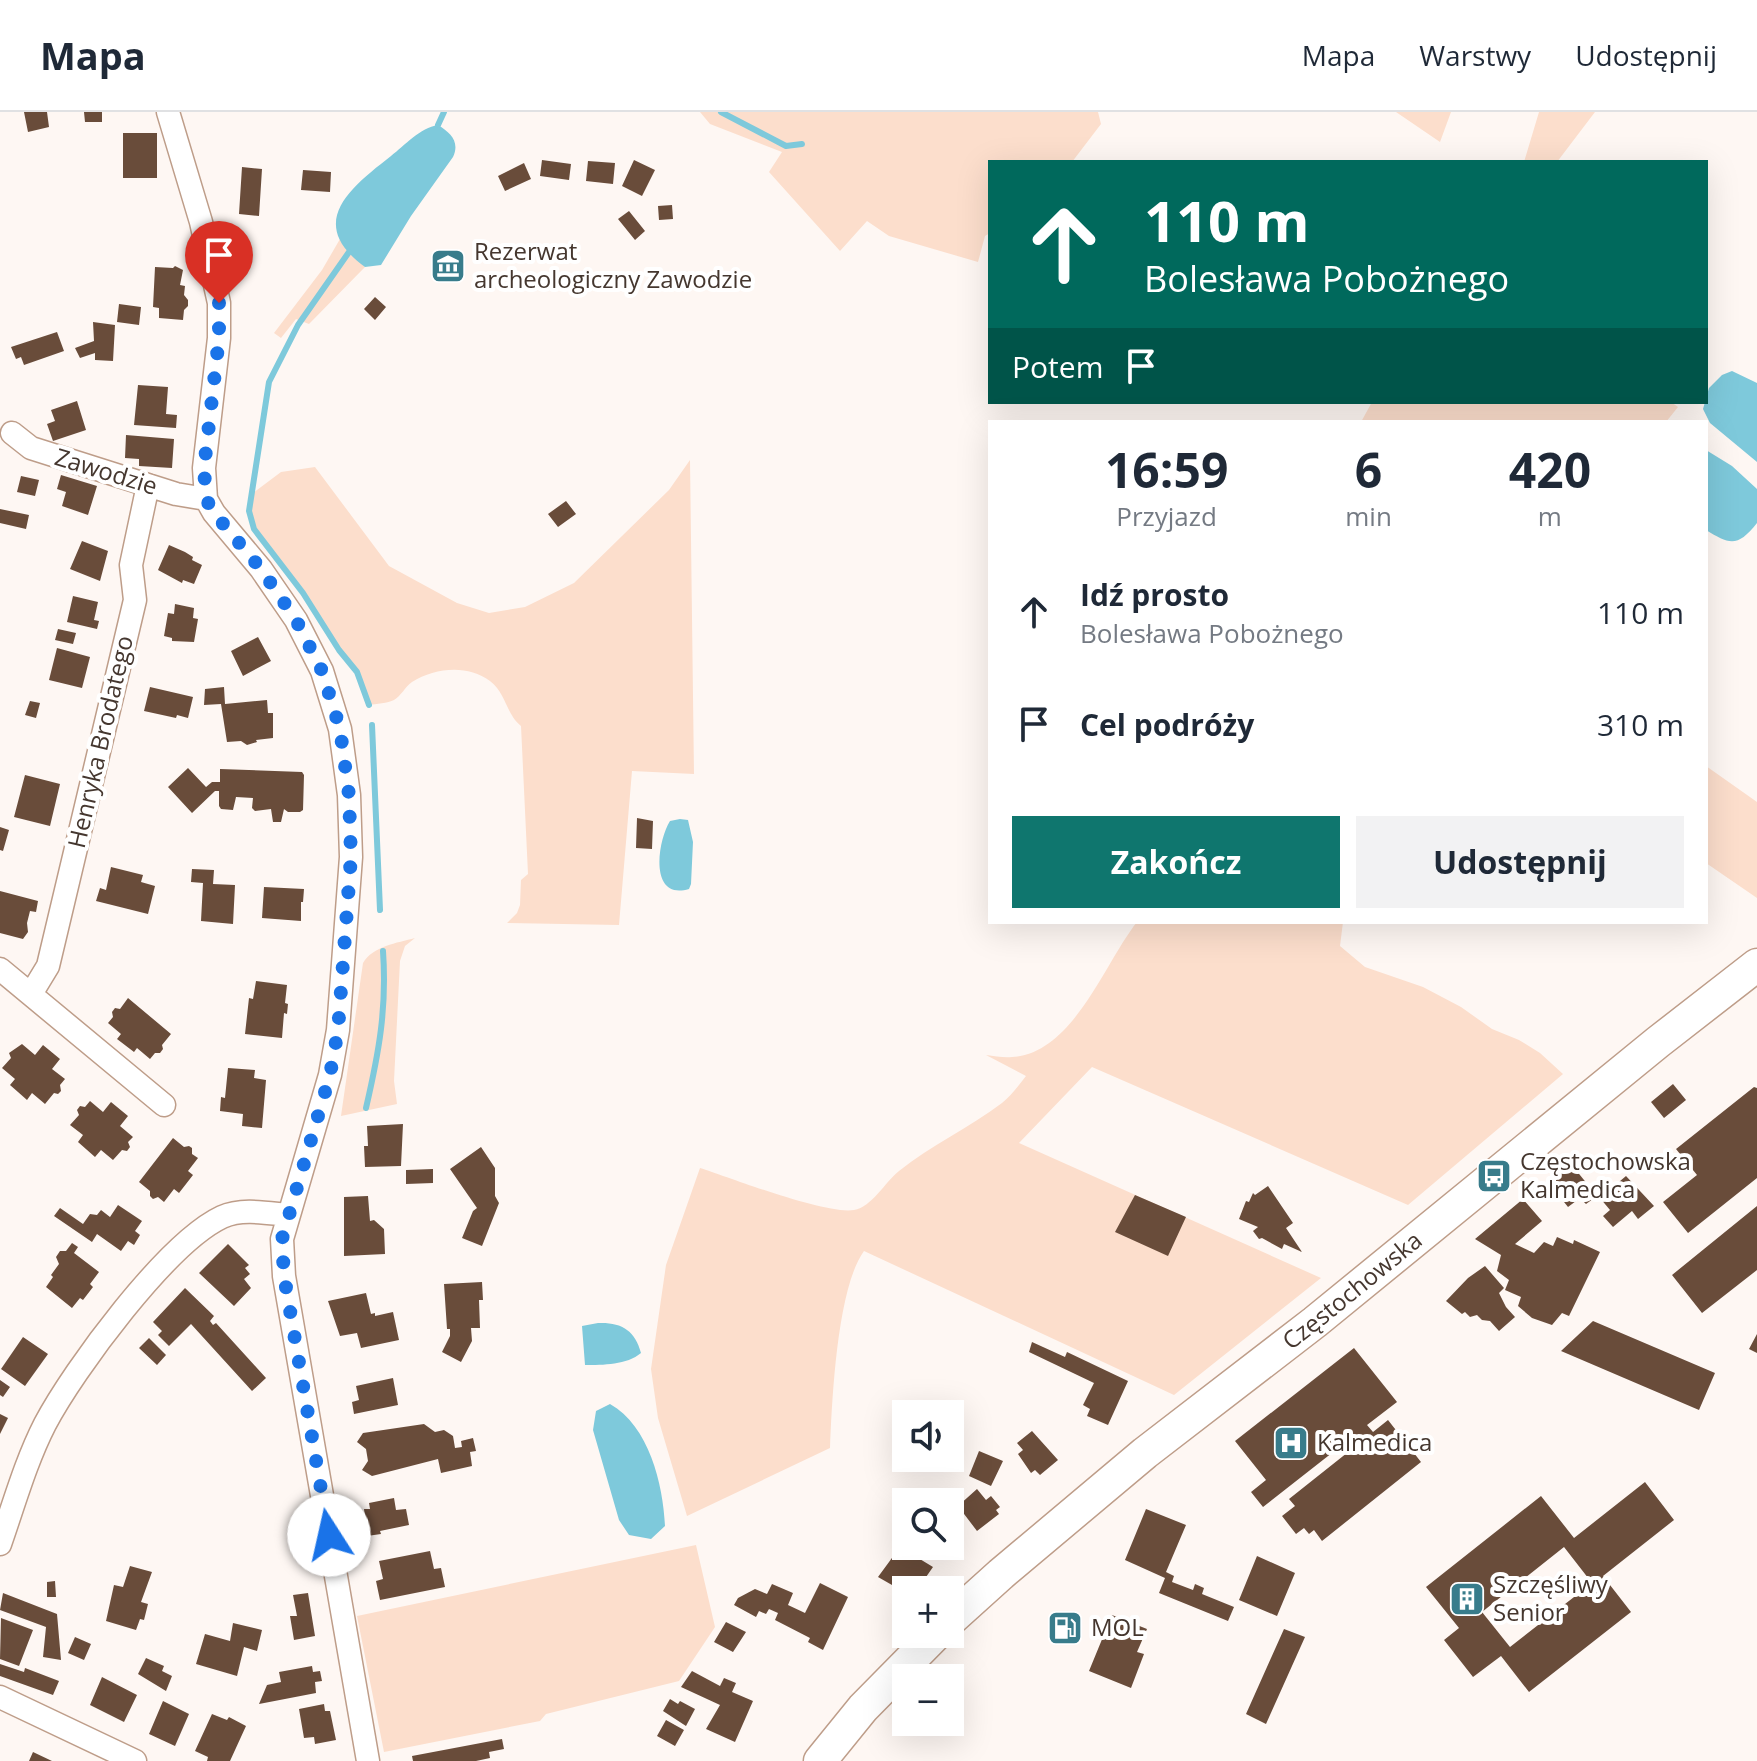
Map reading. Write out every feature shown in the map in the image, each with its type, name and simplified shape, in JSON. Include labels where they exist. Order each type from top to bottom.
[{"type":"main road","name":"Częstochowska","points":[[964,1607],[1145,1453],[1315,1322],[1757,965]]},
{"type":"main road","points":[[820,1761],[863,1708],[922,1648]]},
{"type":"street","points":[[168,112],[201,222],[219,303],[219,338],[204,468],[206,499],[296,620],[322,671],[340,729],[349,795],[351,857],[338,1030],[330,1075],[282,1239],[284,1276],[368,1761]]},
{"type":"street","name":"Zawodzie","points":[[12,433],[31,448],[148,485],[206,499]]},
{"type":"street","name":"Henryka Brodatego","points":[[31,994],[48,966],[135,600],[131,565],[148,485]]},
{"type":"street","points":[[0,969],[164,1105]]},
{"type":"street","points":[[0,1544],[45,1424],[84,1363],[172,1255],[182,1244],[224,1216],[257,1212],[288,1215]]},
{"type":"street","points":[[0,1697],[110,1756],[135,1761]]},
{"type":"shaded area","points":[[700,112],[1098,112],[1101,124],[1074,160],[988,160],[988,234],[978,262],[889,236],[867,221],[840,251],[769,172],[782,152],[710,124]]},
{"type":"shaded area","points":[[1396,112],[1451,112],[1440,142]]},
{"type":"shaded area","points":[[1539,112],[1595,112],[1559,160],[1525,160]]},
{"type":"shaded area","points":[[340,239],[365,267],[309,324],[296,319],[281,338],[274,333],[322,270]]},
{"type":"shaded area","points":[[1371,404],[1674,404],[1678,407],[1668,420],[1362,420]]},
{"type":"shaded area","points":[[690,460],[694,774],[632,771],[619,925],[507,923],[517,913],[521,880],[528,874],[521,726],[490,681],[461,670],[441,671],[421,677],[394,700],[369,705],[357,672],[254,529],[249,496],[281,472],[315,467],[389,566],[457,603],[489,613],[525,607],[574,583],[669,490]]},
{"type":"shaded area","points":[[1708,767],[1757,802],[1757,898],[1708,864]]},
{"type":"shaded area","points":[[1136,924],[1343,924],[1340,946],[1365,967],[1423,987],[1461,1007],[1492,1029],[1540,1053],[1563,1074],[1408,1205],[1092,1067],[1019,1143],[1321,1278],[1174,1395],[864,1251],[855,1268],[842,1317],[830,1448],[687,1516],[658,1418],[651,1369],[666,1265],[700,1168],[822,1207],[841,1210],[861,1208],[911,1162],[1009,1097],[1026,1076],[986,1055],[1012,1057],[1034,1052],[1053,1040],[1085,1003]]},
{"type":"shaded area","points":[[415,938],[405,946],[400,961],[394,1081],[397,1104],[341,1116],[363,963],[379,949]]},
{"type":"shaded area","points":[[696,1545],[715,1627],[679,1681],[546,1714],[540,1721],[384,1752],[357,1616]]},
{"type":"water","points":[[438,125],[453,138],[453,157],[381,265],[365,267],[347,251],[338,236],[336,221],[340,207],[376,168],[419,133]]},
{"type":"water","points":[[1732,371],[1757,383],[1757,462],[1710,423],[1703,409],[1704,404],[1708,404],[1709,388],[1722,375]]},
{"type":"water","points":[[1708,451],[1732,466],[1757,489],[1757,523],[1739,540],[1721,539],[1708,531]]},
{"type":"water","points":[[688,820],[693,842],[691,884],[689,889],[676,890],[667,886],[662,878],[660,855],[670,821]]},
{"type":"water","points":[[598,1323],[626,1329],[635,1338],[641,1353],[622,1362],[585,1365],[582,1326]]},
{"type":"water","points":[[610,1404],[635,1426],[657,1475],[665,1526],[651,1539],[629,1535],[619,1520],[593,1430],[596,1411]]},
{"type":"building","points":[[24,112],[47,112],[49,127],[28,132]]},
{"type":"building","points":[[84,112],[102,112],[102,122],[85,122]]},
{"type":"building","points":[[123,133],[157,133],[157,178],[123,178]]},
{"type":"building","points":[[542,160],[571,164],[569,180],[540,176]]},
{"type":"building","points":[[634,160],[655,170],[642,196],[622,186]]},
{"type":"building","points":[[588,161],[615,163],[613,184],[586,181]]},
{"type":"building","points":[[524,163],[531,179],[505,191],[498,176]]},
{"type":"building","points":[[242,167],[262,169],[259,216],[239,214]]},
{"type":"building","points":[[303,170],[331,172],[330,192],[301,190]]},
{"type":"building","points":[[672,205],[673,219],[659,220],[658,206]]},
{"type":"building","points":[[629,211],[645,231],[635,240],[618,219]]},
{"type":"building","points":[[175,266],[183,270],[180,285],[185,286],[184,295],[188,300],[183,320],[159,318],[159,308],[153,307],[155,267]]},
{"type":"building","points":[[375,297],[386,307],[375,320],[364,309]]},
{"type":"building","points":[[119,304],[141,307],[139,325],[117,322]]},
{"type":"building","points":[[93,322],[115,325],[113,361],[95,360],[95,353],[80,358],[75,348],[94,341]]},
{"type":"building","points":[[57,332],[64,351],[24,365],[21,357],[16,359],[11,347]]},
{"type":"building","points":[[138,385],[168,387],[166,414],[177,415],[176,428],[134,425]]},
{"type":"building","points":[[77,401],[86,430],[53,441],[47,424],[55,421],[51,410]]},
{"type":"building","points":[[126,435],[174,439],[172,468],[139,466],[139,459],[125,458]]},
{"type":"building","points":[[61,475],[97,486],[88,515],[62,506],[66,492],[57,489]]},
{"type":"building","points":[[21,476],[39,480],[35,496],[17,492]]},
{"type":"building","points":[[566,501],[576,514],[558,527],[548,514]]},
{"type":"building","points":[[0,509],[29,515],[26,529],[0,523]]},
{"type":"building","points":[[82,541],[108,551],[100,581],[70,569]]},
{"type":"building","points":[[169,545],[202,565],[194,584],[183,580],[182,583],[158,570]]},
{"type":"building","points":[[73,596],[98,602],[94,620],[99,621],[97,629],[67,622]]},
{"type":"building","points":[[175,604],[194,608],[193,618],[198,619],[194,642],[172,641],[172,638],[164,636],[168,613],[174,614]]},
{"type":"building","points":[[58,629],[76,633],[73,644],[55,640]]},
{"type":"building","points":[[258,637],[271,661],[243,676],[231,651]]},
{"type":"building","points":[[57,648],[90,657],[82,688],[49,680]]},
{"type":"building","points":[[150,687],[193,697],[188,718],[144,711]]},
{"type":"building","points":[[224,687],[225,704],[267,700],[268,713],[273,713],[273,738],[256,740],[247,745],[241,741],[227,742],[221,704],[204,705],[205,689]]},
{"type":"building","points":[[30,701],[40,703],[36,718],[25,715]]},
{"type":"building","points":[[188,768],[206,787],[212,782],[220,782],[220,769],[302,772],[303,810],[288,812],[284,809],[281,822],[273,822],[271,809],[255,811],[252,808],[253,798],[236,797],[233,810],[221,809],[219,791],[215,791],[192,813],[168,787]]},
{"type":"building","points":[[25,775],[60,784],[50,826],[14,817]]},
{"type":"building","points":[[637,818],[653,821],[652,849],[636,848]]},
{"type":"building","points":[[0,827],[9,830],[3,851],[0,850]]},
{"type":"building","points":[[111,867],[143,875],[141,882],[155,886],[148,914],[96,901],[100,888],[106,890]]},
{"type":"building","points":[[192,869],[214,870],[213,884],[235,885],[233,924],[201,921],[203,883],[191,882]]},
{"type":"building","points":[[264,887],[304,889],[301,921],[262,918]]},
{"type":"building","points":[[0,891],[38,901],[36,912],[30,911],[28,932],[23,939],[0,933]]},
{"type":"building","points":[[256,981],[287,985],[285,1003],[288,1004],[282,1038],[245,1034],[249,998],[253,999]]},
{"type":"building","points":[[128,998],[171,1034],[160,1053],[155,1053],[150,1059],[137,1048],[134,1052],[117,1039],[121,1034],[108,1023],[115,1008],[120,1009]]},
{"type":"building","points":[[22,1044],[35,1055],[43,1045],[60,1059],[52,1069],[65,1079],[60,1085],[61,1091],[54,1093],[45,1104],[32,1093],[27,1100],[10,1085],[15,1079],[2,1068],[11,1058],[9,1053]]},
{"type":"building","points":[[228,1068],[255,1070],[254,1078],[266,1080],[262,1128],[242,1126],[243,1114],[220,1111],[221,1097],[225,1098]]},
{"type":"building","points":[[1673,1084],[1686,1100],[1664,1118],[1651,1102]]},
{"type":"building","points":[[1754,1087],[1757,1088],[1757,1178],[1688,1233],[1663,1202],[1697,1175],[1676,1149]]},
{"type":"building","points":[[90,1101],[103,1112],[111,1102],[128,1116],[120,1126],[133,1137],[128,1142],[130,1147],[127,1151],[122,1150],[113,1160],[101,1150],[95,1157],[78,1142],[83,1135],[70,1125],[79,1115],[77,1110],[80,1106],[85,1107]]},
{"type":"building","points":[[403,1124],[401,1166],[365,1167],[367,1126]]},
{"type":"building","points":[[173,1138],[184,1147],[192,1148],[192,1154],[198,1158],[188,1171],[193,1175],[179,1193],[174,1189],[164,1202],[158,1197],[153,1199],[150,1191],[139,1182]]},
{"type":"building","points":[[481,1147],[495,1168],[495,1196],[499,1203],[482,1246],[462,1238],[477,1208],[450,1169]]},
{"type":"building","points":[[1571,1164],[1597,1196],[1586,1204],[1580,1198],[1568,1207],[1549,1183]]},
{"type":"building","points":[[433,1169],[433,1183],[406,1184],[406,1170]]},
{"type":"building","points":[[1626,1176],[1654,1206],[1638,1219],[1632,1211],[1613,1227],[1603,1216],[1610,1210],[1600,1198]]},
{"type":"building","points":[[1268,1186],[1293,1223],[1286,1228],[1302,1252],[1284,1244],[1282,1249],[1259,1239],[1253,1231],[1258,1227],[1239,1219],[1253,1193],[1255,1195]]},
{"type":"building","points":[[1135,1195],[1186,1217],[1168,1256],[1115,1232]]},
{"type":"building","points":[[368,1196],[370,1221],[374,1220],[384,1229],[385,1254],[344,1256],[344,1197]]},
{"type":"building","points":[[1523,1199],[1542,1221],[1515,1244],[1534,1253],[1544,1242],[1553,1246],[1557,1237],[1573,1244],[1574,1240],[1600,1252],[1569,1316],[1562,1313],[1552,1325],[1532,1318],[1518,1306],[1521,1297],[1505,1290],[1509,1280],[1497,1271],[1501,1255],[1475,1239]]},
{"type":"building","points":[[118,1205],[142,1221],[135,1231],[140,1235],[134,1245],[128,1241],[121,1251],[97,1234],[92,1242],[54,1216],[60,1208],[83,1224],[90,1214],[97,1215],[101,1210],[110,1217]]},
{"type":"building","points":[[1757,1206],[1757,1270],[1702,1313],[1672,1275]]},
{"type":"building","points":[[72,1243],[78,1247],[74,1253],[99,1272],[90,1284],[93,1287],[72,1308],[46,1287],[59,1264],[56,1257]]},
{"type":"building","points":[[228,1244],[249,1265],[245,1268],[250,1274],[244,1279],[251,1288],[234,1306],[199,1273]]},
{"type":"building","points":[[1485,1266],[1504,1288],[1499,1293],[1515,1317],[1499,1331],[1490,1321],[1482,1320],[1477,1315],[1470,1317],[1465,1312],[1462,1314],[1446,1301],[1468,1278]]},
{"type":"building","points":[[482,1282],[480,1328],[471,1328],[472,1341],[461,1362],[442,1352],[450,1336],[444,1284]]},
{"type":"building","points":[[185,1288],[214,1316],[210,1321],[213,1325],[216,1323],[266,1378],[252,1391],[191,1324],[169,1346],[158,1335],[162,1331],[153,1322]]},
{"type":"building","points":[[366,1293],[371,1314],[393,1312],[399,1340],[361,1348],[357,1333],[340,1336],[328,1301]]},
{"type":"building","points":[[1593,1321],[1715,1373],[1699,1410],[1561,1351]]},
{"type":"building","points":[[1757,1334],[1757,1353],[1749,1349]]},
{"type":"building","points":[[23,1337],[48,1354],[25,1386],[1,1369]]},
{"type":"building","points":[[149,1338],[166,1355],[157,1365],[139,1348]]},
{"type":"building","points":[[1032,1342],[1065,1357],[1067,1352],[1128,1381],[1108,1425],[1087,1416],[1090,1409],[1083,1405],[1094,1383],[1029,1352]]},
{"type":"building","name":"Kalmedica","points":[[1354,1348],[1397,1402],[1367,1425],[1373,1432],[1388,1420],[1421,1462],[1322,1541],[1314,1530],[1309,1534],[1304,1528],[1296,1534],[1282,1516],[1295,1506],[1289,1499],[1357,1445],[1351,1438],[1263,1507],[1251,1492],[1266,1480],[1235,1441]]},
{"type":"building","points":[[393,1378],[398,1405],[354,1414],[352,1402],[359,1400],[356,1386]]},
{"type":"building","points":[[0,1380],[10,1387],[3,1397],[0,1395]]},
{"type":"building","points":[[0,1414],[8,1418],[0,1434]]},
{"type":"building","points":[[424,1424],[435,1432],[444,1430],[453,1436],[455,1448],[462,1447],[461,1441],[473,1438],[476,1451],[470,1452],[472,1466],[441,1473],[438,1459],[372,1476],[362,1470],[368,1461],[366,1449],[357,1442],[363,1433]]},
{"type":"building","points":[[1032,1431],[1058,1460],[1040,1475],[1035,1470],[1031,1473],[1018,1454],[1023,1450],[1017,1443]]},
{"type":"building","points":[[979,1451],[1003,1461],[991,1486],[969,1476]]},
{"type":"building","name":"Szczęśliwy Senior","points":[[1645,1482],[1674,1520],[1603,1576],[1631,1612],[1529,1692],[1501,1656],[1473,1677],[1444,1640],[1459,1628],[1426,1587],[1541,1496],[1574,1538]],"holes":[[[1564,1547],[1592,1583],[1510,1647],[1482,1612]]]},
{"type":"building","points":[[977,1489],[986,1500],[991,1496],[1000,1507],[996,1510],[999,1514],[977,1531],[964,1514],[964,1501]]},
{"type":"building","points":[[394,1498],[396,1510],[406,1509],[409,1525],[367,1536],[364,1509],[370,1509],[369,1503]]},
{"type":"building","points":[[1146,1509],[1186,1525],[1166,1572],[1174,1576],[1172,1582],[1193,1590],[1195,1584],[1204,1588],[1202,1594],[1234,1607],[1228,1621],[1159,1593],[1165,1578],[1125,1560]]},
{"type":"building","points":[[430,1551],[434,1569],[441,1568],[445,1587],[380,1600],[376,1581],[383,1579],[379,1561]]},
{"type":"building","points":[[1257,1556],[1295,1573],[1277,1616],[1239,1600]]},
{"type":"building","points":[[892,1558],[921,1560],[933,1567],[927,1576],[892,1576],[892,1585],[878,1577]]},
{"type":"building","points":[[130,1566],[152,1572],[141,1602],[148,1604],[144,1620],[140,1619],[136,1630],[106,1621],[114,1585],[123,1587]]},
{"type":"building","points":[[55,1581],[56,1597],[47,1597],[47,1582]]},
{"type":"building","points":[[820,1583],[848,1597],[823,1650],[808,1642],[810,1638],[775,1620],[778,1613],[769,1609],[766,1614],[759,1611],[756,1617],[734,1605],[738,1598],[755,1589],[767,1594],[772,1584],[793,1593],[788,1605],[805,1613]]},
{"type":"building","points":[[3,1593],[57,1614],[61,1660],[43,1657],[46,1627],[0,1610]]},
{"type":"building","points":[[308,1593],[315,1636],[294,1640],[290,1616],[297,1616],[293,1595]]},
{"type":"building","points":[[1112,1615],[1147,1629],[1137,1652],[1144,1654],[1131,1688],[1089,1671]]},
{"type":"building","points":[[1,1618],[33,1630],[19,1666],[0,1659]]},
{"type":"building","points":[[726,1622],[746,1632],[733,1652],[714,1642]]},
{"type":"building","points":[[233,1623],[262,1630],[257,1651],[244,1647],[237,1676],[196,1664],[205,1634],[230,1641]]},
{"type":"building","points":[[1284,1629],[1305,1637],[1266,1724],[1246,1714]]},
{"type":"building","points":[[75,1637],[91,1644],[84,1660],[68,1653]]},
{"type":"building","points":[[146,1658],[164,1666],[162,1671],[172,1676],[166,1691],[138,1674]]},
{"type":"building","points":[[0,1664],[24,1672],[25,1668],[59,1681],[53,1695],[0,1676]]},
{"type":"building","points":[[312,1666],[313,1672],[320,1671],[322,1681],[315,1682],[316,1693],[259,1704],[267,1685],[281,1682],[279,1672]]},
{"type":"building","points":[[692,1671],[720,1686],[724,1678],[736,1683],[732,1692],[753,1701],[735,1742],[706,1729],[720,1705],[681,1687]]},
{"type":"building","points":[[102,1677],[137,1695],[124,1722],[90,1705]]},
{"type":"building","points":[[670,1699],[695,1709],[686,1726],[663,1711]]},
{"type":"building","points":[[163,1701],[189,1714],[175,1746],[149,1734]]},
{"type":"building","points":[[324,1704],[325,1711],[330,1711],[336,1740],[315,1744],[314,1737],[304,1738],[299,1709]]},
{"type":"building","points":[[212,1714],[227,1720],[229,1717],[246,1726],[230,1761],[207,1761],[208,1757],[195,1751]]},
{"type":"building","points":[[666,1720],[684,1730],[675,1746],[657,1736]]},
{"type":"building","points":[[502,1739],[504,1749],[489,1752],[490,1758],[476,1761],[413,1761],[412,1756]]},
{"type":"building","points":[[33,1752],[52,1761],[29,1761]]},
{"type":"waterway","points":[[438,125],[444,112]]},
{"type":"waterway","points":[[721,112],[786,146],[802,144]]},
{"type":"waterway","points":[[349,252],[298,325],[269,382],[249,511],[254,529],[357,672],[369,705]]},
{"type":"waterway","points":[[372,725],[380,910]]},
{"type":"waterway","points":[[366,1108],[381,1030],[383,951]]},
{"type":"place","name":"Rezerwat archeologiczny Zawodzie","points":[[448,266]]},
{"type":"place","name":"Częstochowska Kalmedica","points":[[1494,1176]]},
{"type":"place","name":"Kalmedica","points":[[1291,1443]]},
{"type":"place","name":"Szczęśliwy Senior","points":[[1467,1599]]},
{"type":"place","name":"MOL","points":[[1065,1628]]},
{"type":"route","points":[[219,303],[219,338],[204,468],[206,499],[296,620],[322,671],[340,729],[349,795],[351,857],[338,1030],[330,1075],[282,1239],[284,1276],[329,1535]]}]
